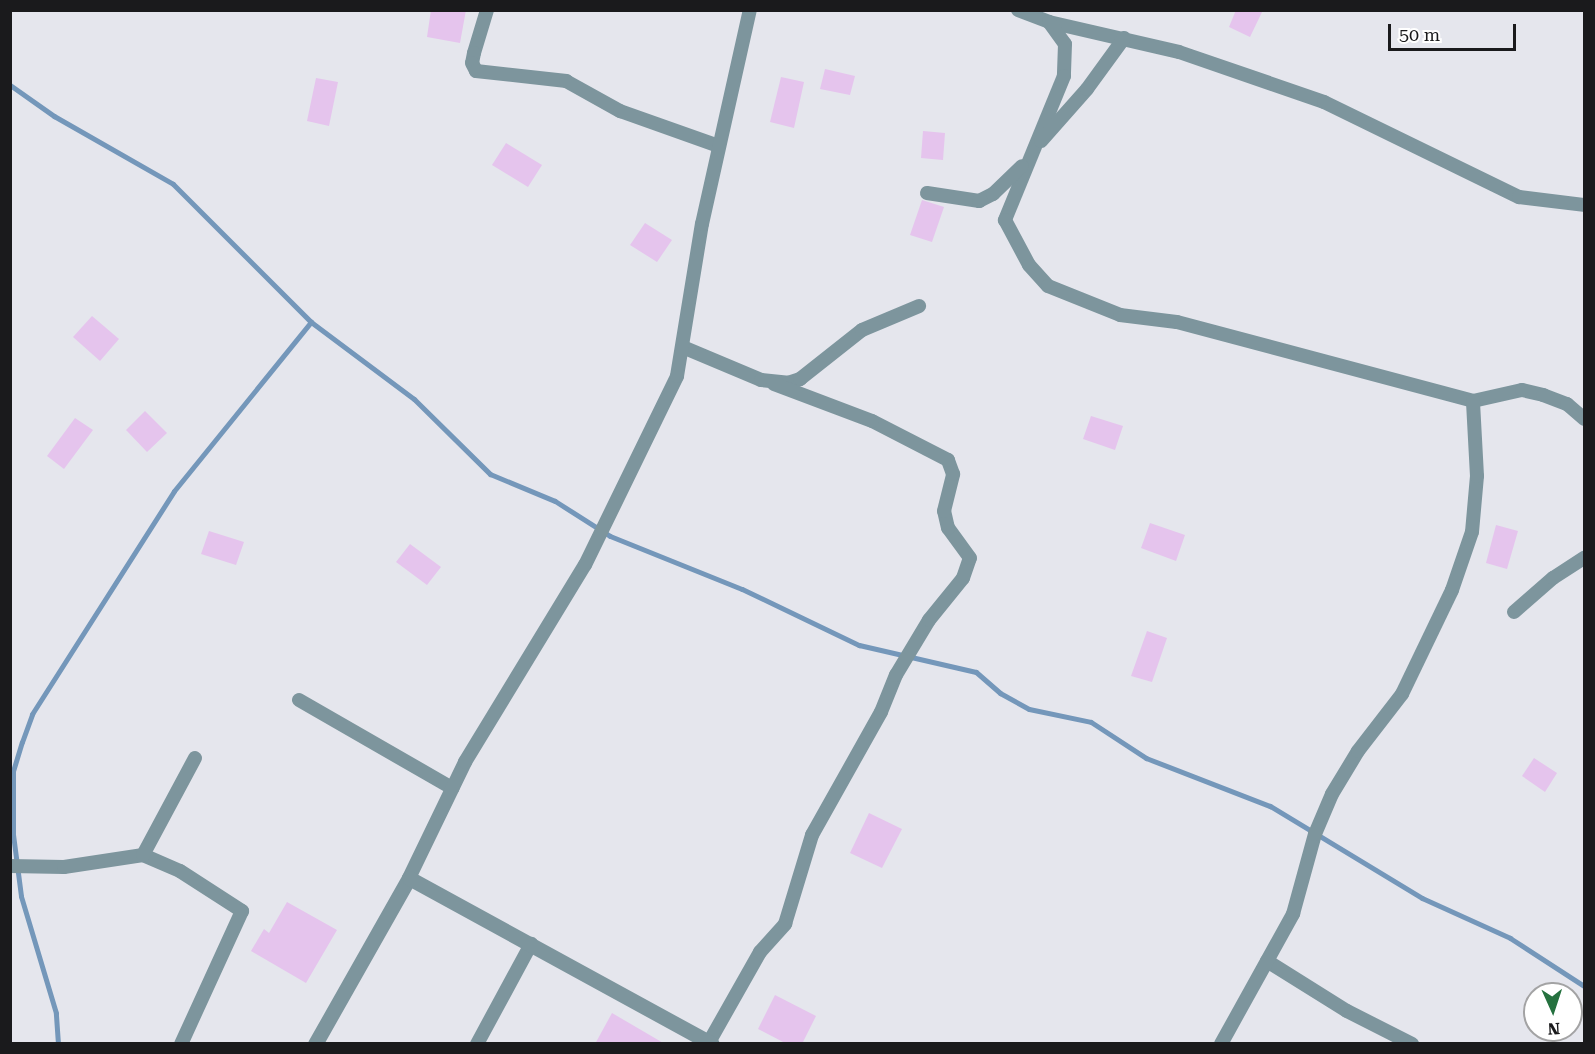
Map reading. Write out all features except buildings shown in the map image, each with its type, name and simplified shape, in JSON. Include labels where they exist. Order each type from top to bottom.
[{"type":"street","points":[[487,10],[472,63],[476,71],[566,81],[620,111],[719,146]]},
{"type":"street","points":[[315,1044],[409,878],[452,788],[585,565],[677,376],[685,348],[702,224],[750,10]]},
{"type":"street","points":[[1024,11],[1049,22],[1179,52],[1324,102],[1519,197],[1584,205]]},
{"type":"street","points":[[1049,22],[1065,44],[1064,76],[1028,159],[1005,220],[1029,265],[1048,286],[1072,299],[1120,315],[1178,322],[1473,401],[1522,390],[1567,404],[1584,419]]},
{"type":"street","points":[[985,199],[1004,186],[1028,159],[1124,38]]},
{"type":"street","points":[[927,193],[968,201],[985,199],[1009,206]]},
{"type":"street","points":[[774,384],[800,379],[862,330],[919,306]]},
{"type":"street","points":[[409,878],[709,1043],[760,952],[785,924],[812,835],[881,712],[896,675],[929,620],[963,578],[970,558],[946,519],[944,511],[953,474],[948,460],[872,421],[685,348]]},
{"type":"street","points":[[1221,1044],[1293,914],[1315,834],[1332,794],[1358,751],[1402,693],[1452,590],[1474,521],[1477,456],[1473,401]]},
{"type":"street","points":[[1514,612],[1552,578],[1584,558]]},
{"type":"street","points":[[299,700],[452,788]]},
{"type":"street","points":[[143,855],[195,759]]},
{"type":"street","points":[[10,866],[73,867],[143,855],[180,871],[242,911],[181,1044]]},
{"type":"street","points":[[477,1044],[531,944]]},
{"type":"street","points":[[1267,961],[1347,1011],[1412,1044]]},
{"type":"waterway","points":[[10,85],[54,116],[173,184],[311,322],[414,399],[490,474],[555,501],[610,536],[742,589],[859,645],[976,672],[1000,693],[1029,709],[1091,722],[1146,758],[1270,806],[1422,898],[1510,938],[1584,986]]},
{"type":"waterway","points":[[58,1044],[56,1013],[21,896],[13,834],[13,771],[22,742],[32,714],[174,491],[311,322]]}]
